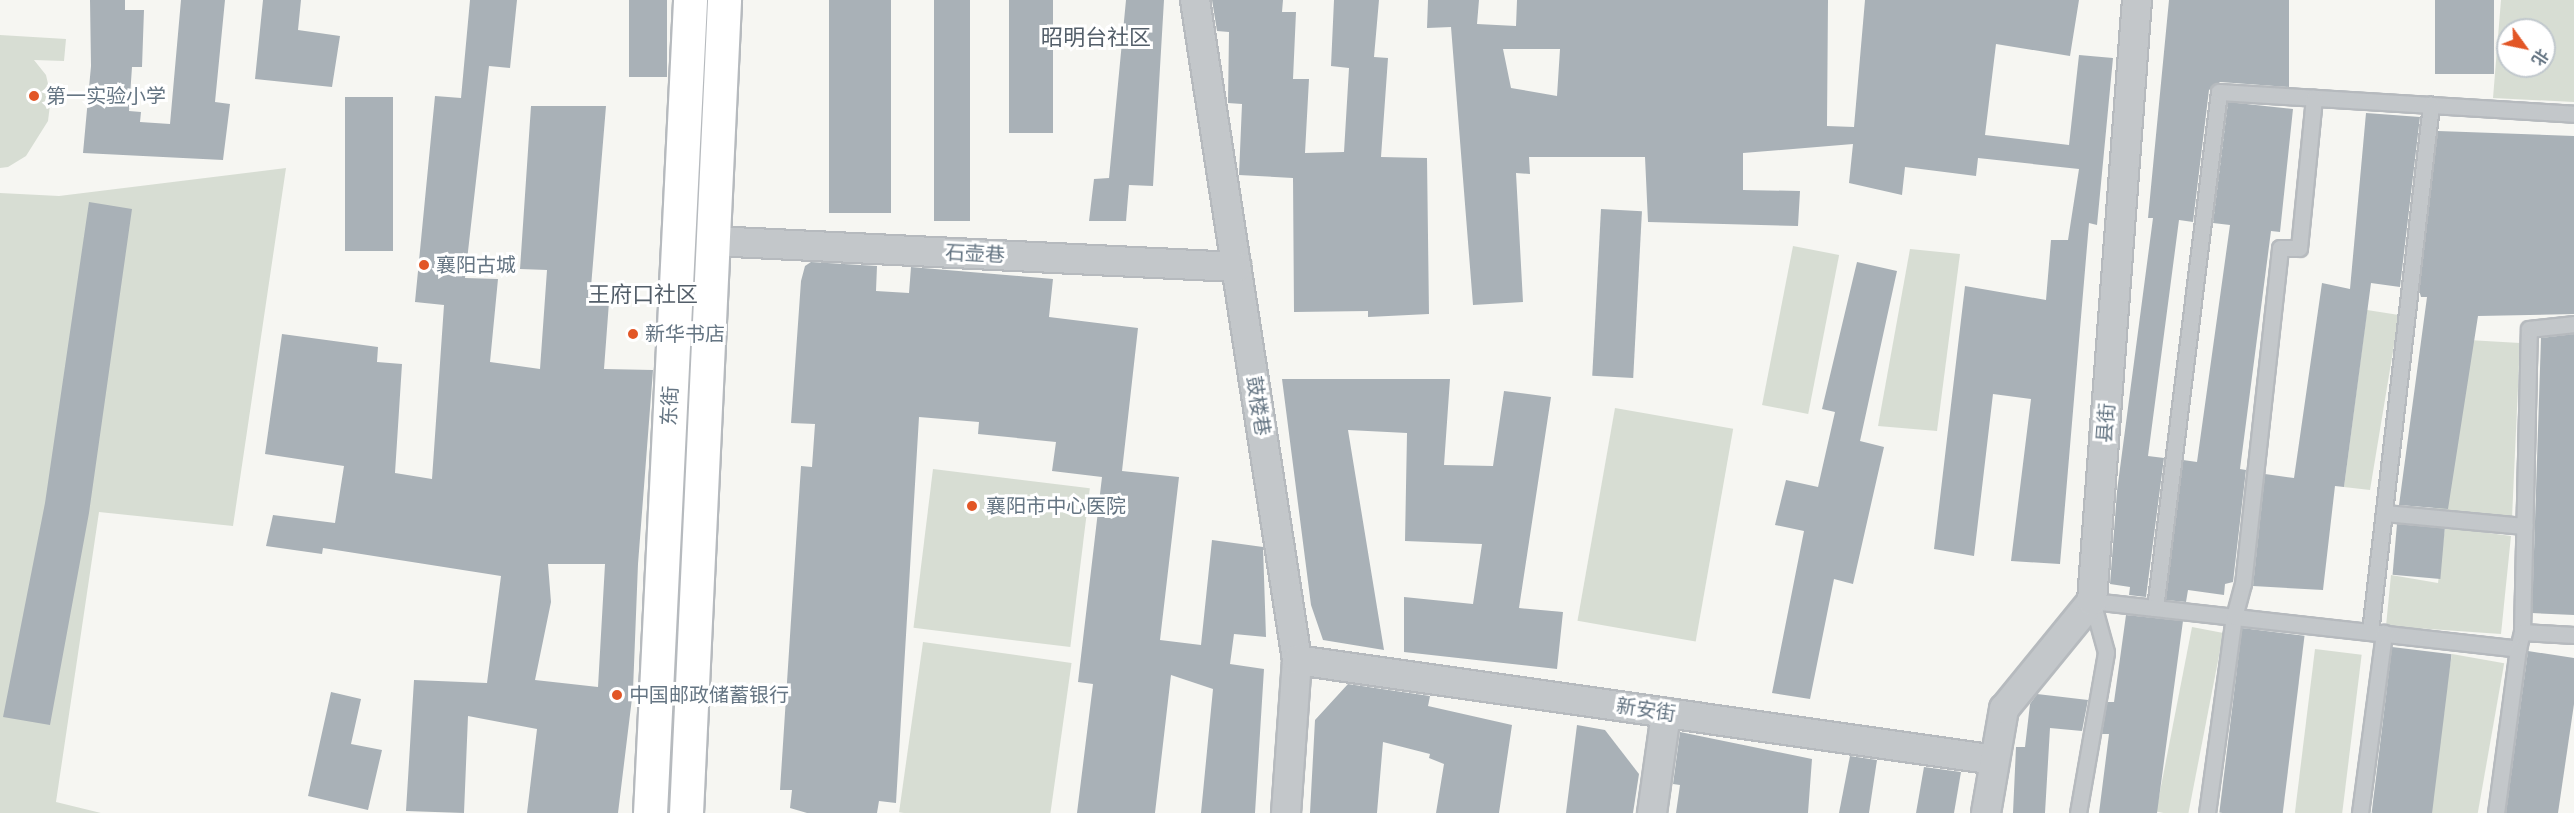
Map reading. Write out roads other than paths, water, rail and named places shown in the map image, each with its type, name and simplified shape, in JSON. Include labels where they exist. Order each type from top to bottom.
[{"type":"main road","name":"东街","points":[[650,813],[690,0]]},
{"type":"main road","name":"东街","points":[[686,813],[724,0]]},
{"type":"street","name":"鼓楼巷","points":[[1195,0],[1298,660],[1286,813]]},
{"type":"street","name":"县街","points":[[2092,601],[2137,0]]},
{"type":"street","name":"石壶巷","points":[[713,242],[1236,267]]},
{"type":"street","points":[[1986,813],[2004,709],[2092,601]]},
{"type":"street","name":"新安街","points":[[1298,660],[1995,760]]},
{"type":"street","points":[[1652,813],[1666,712]]},
{"type":"lane","points":[[2155,608],[2219,92],[2574,114]]},
{"type":"lane","points":[[2207,813],[2234,617],[2243,584],[2280,248],[2299,248],[2314,98]]},
{"type":"lane","points":[[2360,813],[2377,633],[2384,513],[2431,105]]},
{"type":"lane","points":[[2496,813],[2522,632],[2529,329],[2574,324]]},
{"type":"lane","points":[[2384,513],[2524,526]]},
{"type":"lane","points":[[2078,813],[2106,652],[2092,601],[2518,649]]},
{"type":"lane","points":[[2522,632],[2574,635]]},
{"type":"place","name":"第一实验小学","points":[[34,96]]},
{"type":"place","name":"襄阳古城","points":[[424,265]]},
{"type":"place","name":"新华书店","points":[[633,334]]},
{"type":"place","name":"襄阳市中心医院","points":[[972,506]]},
{"type":"place","name":"中国邮政储蓄银行","points":[[617,695]]},
{"type":"district","name":"昭明台社区","points":[[1096,38]]},
{"type":"district","name":"王府口社区","points":[[643,295]]}]
